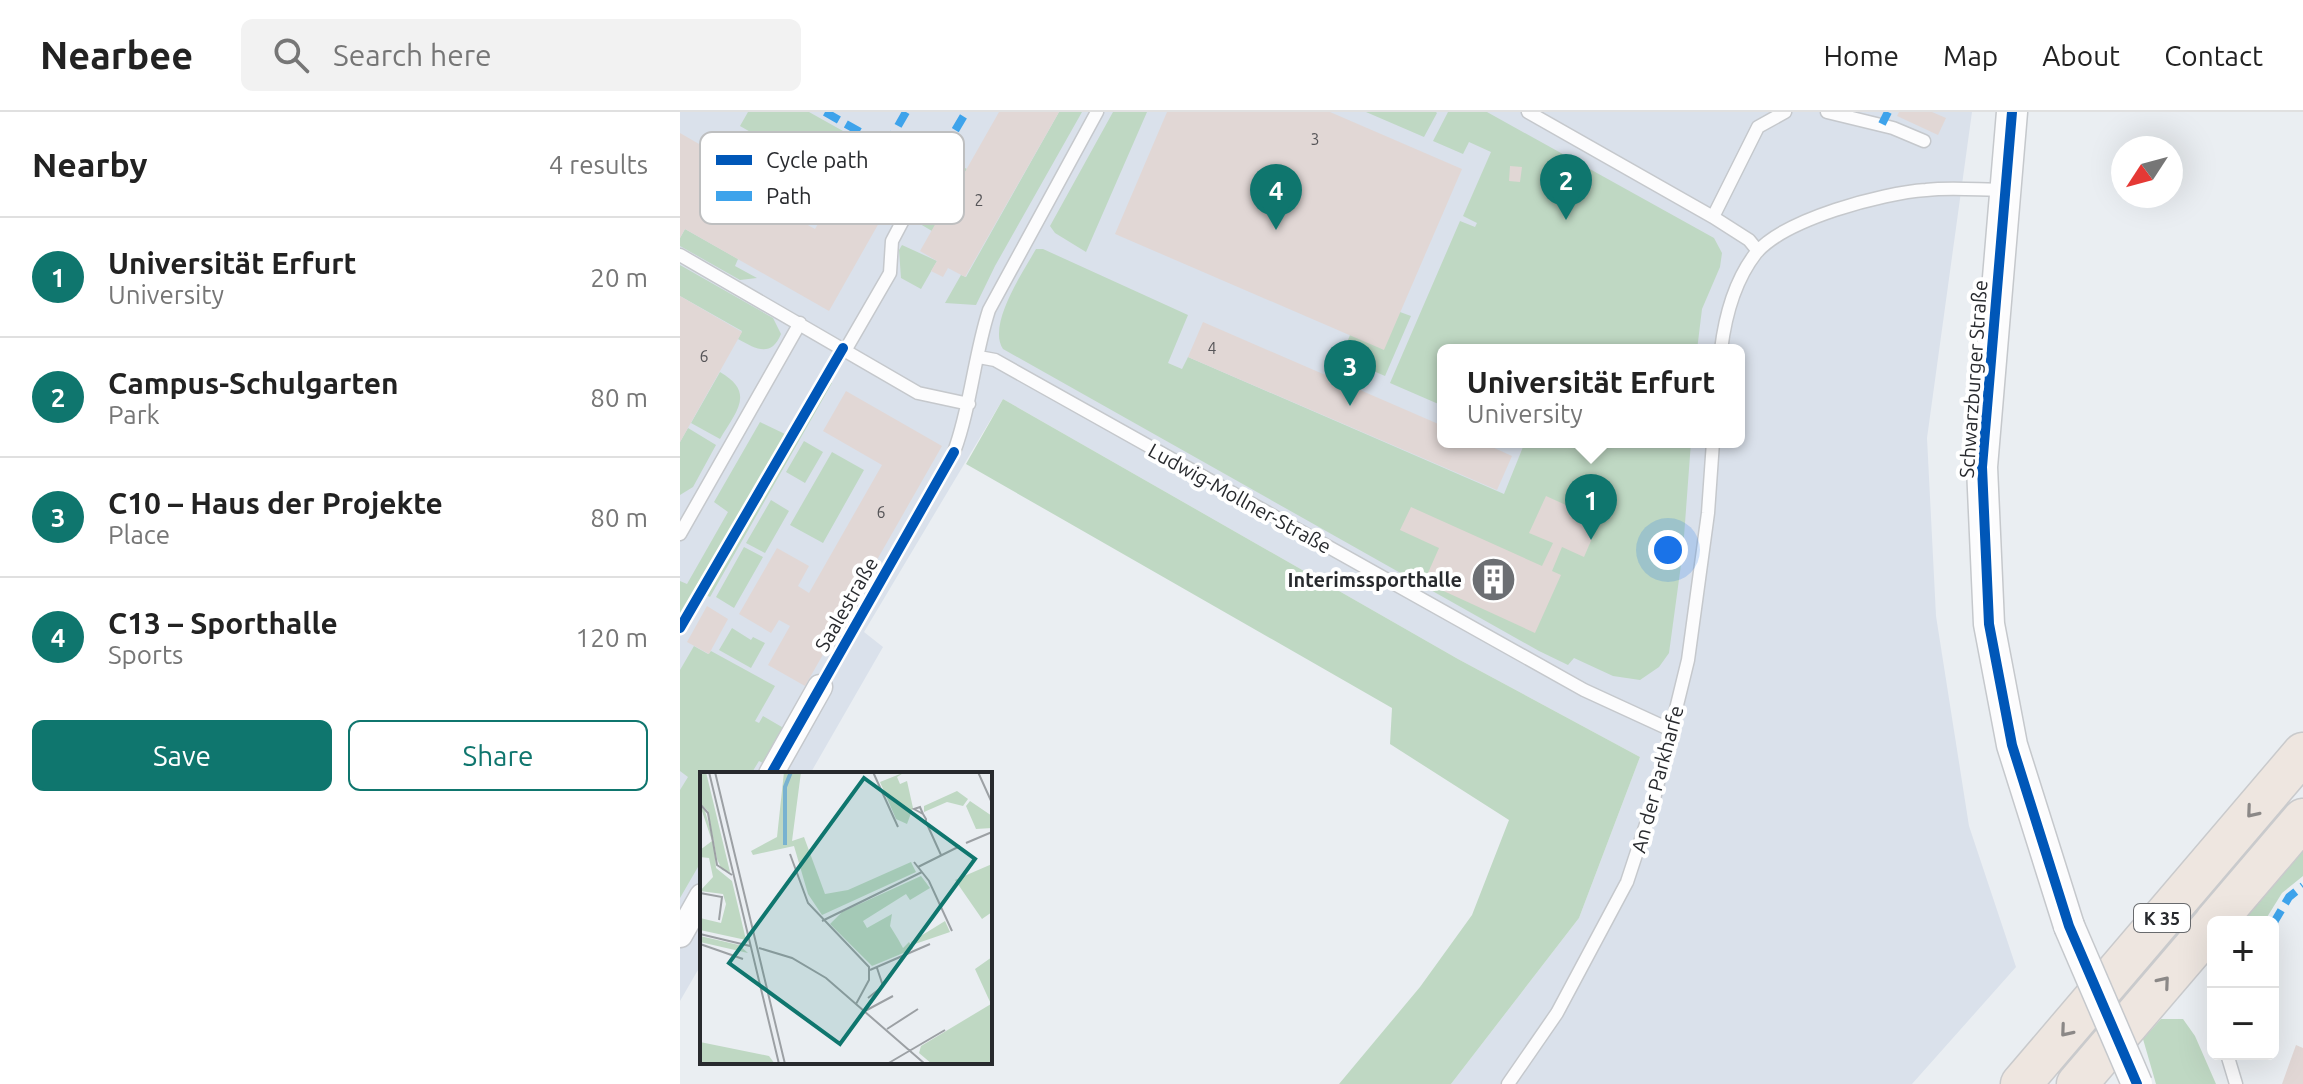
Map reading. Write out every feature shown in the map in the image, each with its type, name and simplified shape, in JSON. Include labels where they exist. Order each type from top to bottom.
[{"type":"highway","name":"K 35","points":[[2021,1084],[2303,753]]},
{"type":"highway","name":"K 35","points":[[2220,916],[2303,819]]},
{"type":"highway","name":"K 35","points":[[2077,1084],[2207,931]]},
{"type":"street","name":"Schwarzburger Straße","points":[[2012,112],[1982,467],[1989,624],[2012,745],[2069,926],[2137,1084]]},
{"type":"street","points":[[772,772],[820,687]]},
{"type":"street","points":[[680,935],[700,900]]},
{"type":"lane","points":[[954,452],[969,404],[982,334],[1000,288],[1097,112]]},
{"type":"lane","points":[[1528,112],[1713,217],[1749,240],[1758,251]]},
{"type":"lane","points":[[1713,217],[1758,127],[1785,112]]},
{"type":"lane","points":[[1827,112],[1893,128],[1924,141]]},
{"type":"lane","points":[[1722,344],[1729,308],[1744,272],[1758,251],[1791,229],[1820,215],[1925,190],[2006,190]]},
{"type":"lane","points":[[846,349],[890,273],[892,241],[901,224]]},
{"type":"lane","points":[[680,255],[918,393],[969,404]]},
{"type":"lane","points":[[680,534],[800,323]]},
{"type":"lane","name":"Ludwig-Mollner-Straße","points":[[979,357],[995,360],[1584,690],[1671,730]]},
{"type":"lane","name":"An der Parkharfe","points":[[1508,1084],[1557,1013],[1627,882],[1653,803],[1688,660],[1699,586],[1712,448]]},
{"type":"lane","points":[[2229,1060],[2236,1084]]},
{"type":"shaded area","points":[[680,112],[1972,112],[1927,438],[1936,616],[1969,826],[2016,967],[1912,1084],[1451,1084],[1579,918],[1640,757],[1458,659],[1003,399],[864,632],[883,647],[811,772],[700,772],[700,966],[680,1001]]},
{"type":"green space","points":[[748,112],[809,112],[845,132],[751,132],[740,126]]},
{"type":"green space","points":[[1059,112],[1082,112],[976,305],[945,303],[961,275],[966,277]]},
{"type":"green space","points":[[1113,112],[1147,112],[1086,252],[1055,233],[1050,226]]},
{"type":"green space","points":[[1366,112],[1436,112],[1437,113],[1424,137]]},
{"type":"green space","points":[[1448,112],[1487,112],[1714,238],[1722,253],[1720,267],[1702,309],[1698,344],[1437,344],[1437,403],[1390,383],[1460,221],[1475,227],[1477,223],[1463,216],[1491,152],[1469,142],[1463,154],[1433,141]]},
{"type":"green space","points":[[920,224],[936,224],[932,231]]},
{"type":"green space","points":[[685,229],[738,259],[735,266],[757,278],[740,280],[680,246]]},
{"type":"green space","points":[[902,245],[937,261],[921,289],[901,278],[899,250]]},
{"type":"green space","points":[[1036,249],[1043,249],[1188,315],[1168,363],[1182,369],[1188,357],[1504,494],[1523,448],[1691,448],[1683,550],[1669,653],[1659,667],[1640,680],[1613,676],[1574,658],[1568,665],[1003,349],[999,339],[1000,326],[1016,284]]},
{"type":"green space","points":[[680,265],[773,318],[781,334],[777,342],[768,349],[751,346],[738,339],[742,331],[680,296]]},
{"type":"green space","points":[[1400,312],[1411,316],[1385,376],[1341,357],[1350,335]]},
{"type":"green space","points":[[720,372],[737,387],[740,403],[720,439],[691,423]]},
{"type":"green space","points":[[828,381],[832,383],[710,597],[706,595]]},
{"type":"green space","points":[[1003,399],[1458,659],[1640,757],[1579,918],[1451,1084],[1339,1084],[1420,987],[1472,915],[1509,820],[1390,744],[1392,708],[966,464]]},
{"type":"green space","points":[[760,422],[785,434],[680,621],[680,581],[687,584],[728,512],[714,502]]},
{"type":"green space","points":[[688,428],[716,445],[693,487],[680,495],[680,442]]},
{"type":"green space","points":[[804,441],[823,452],[805,483],[786,472]]},
{"type":"green space","points":[[832,452],[864,470],[823,543],[790,525]]},
{"type":"green space","points":[[771,500],[789,511],[765,553],[746,543]]},
{"type":"green space","points":[[744,547],[763,557],[734,608],[716,597]]},
{"type":"green space","points":[[732,628],[751,640],[753,637],[765,643],[751,668],[719,650]]},
{"type":"green space","points":[[694,646],[708,654],[711,651],[775,686],[755,721],[759,723],[763,716],[787,730],[767,765],[759,761],[752,772],[700,772],[700,863],[680,898],[680,790],[688,777],[680,771],[680,670]]},
{"type":"green space","points":[[2303,844],[2303,876],[2282,893],[2268,916],[2246,916]]},
{"type":"green space","points":[[2161,1019],[2183,1019],[2195,1036],[2216,1084],[2156,1084],[2143,1039]]},
{"type":"building","points":[[999,112],[1059,112],[965,277],[948,268],[943,277],[931,271],[937,261],[920,251],[935,224],[964,224],[964,174]]},
{"type":"building","points":[[1167,112],[1330,112],[1462,169],[1384,350],[1115,234]]},
{"type":"building","points":[[1899,112],[1932,112],[1946,118],[1938,135],[1897,116]]},
{"type":"building","points":[[680,133],[700,145],[700,224],[806,224],[815,229],[818,224],[878,224],[829,311],[685,229],[680,238]]},
{"type":"building","points":[[1510,166],[1522,167],[1520,182],[1509,181]]},
{"type":"building","points":[[680,296],[742,332],[680,442]]},
{"type":"building","points":[[1203,322],[1437,423],[1437,448],[1494,448],[1512,456],[1497,490],[1188,357]]},
{"type":"building","points":[[846,391],[942,446],[805,686],[768,665],[790,626],[779,620],[771,633],[739,614],[777,548],[809,566],[798,586],[809,593],[882,465],[823,431]]},
{"type":"building","name":"Interimssporthalle","points":[[1546,496],[1577,510],[1573,518],[1596,529],[1584,557],[1562,547],[1552,571],[1561,575],[1535,633],[1424,582],[1439,548],[1400,530],[1411,507],[1542,566],[1553,543],[1529,533]]},
{"type":"building","points":[[707,606],[728,619],[709,654],[687,642]]},
{"type":"building","points":[[2296,1045],[2303,1048],[2303,1084],[2282,1084]]},
{"type":"marked path","points":[[825,112],[860,132]]},
{"type":"marked path","points":[[895,132],[906,112]]},
{"type":"marked path","points":[[954,132],[966,112]]},
{"type":"marked path","points":[[1882,124],[1888,112]]},
{"type":"marked path","points":[[2278,916],[2289,897],[2303,886]]},
{"type":"cycle path","points":[[2012,112],[1982,467],[1989,624],[2012,745],[2069,926],[2137,1084]]},
{"type":"cycle path","points":[[680,628],[843,348]]},
{"type":"cycle path","name":"Saalestraße","points":[[772,772],[954,452]]},
{"type":"place","name":"Campus-Schulgarten","points":[[1566,220]]},
{"type":"place","name":"C13 – Sporthalle","points":[[1276,230]]},
{"type":"place","name":"C10 – Haus der Projekte","points":[[1350,406]]},
{"type":"place","name":"Universität Erfurt","points":[[1591,540]]},
{"type":"place","name":"Interimssporthalle","points":[[1493,579]]}]
